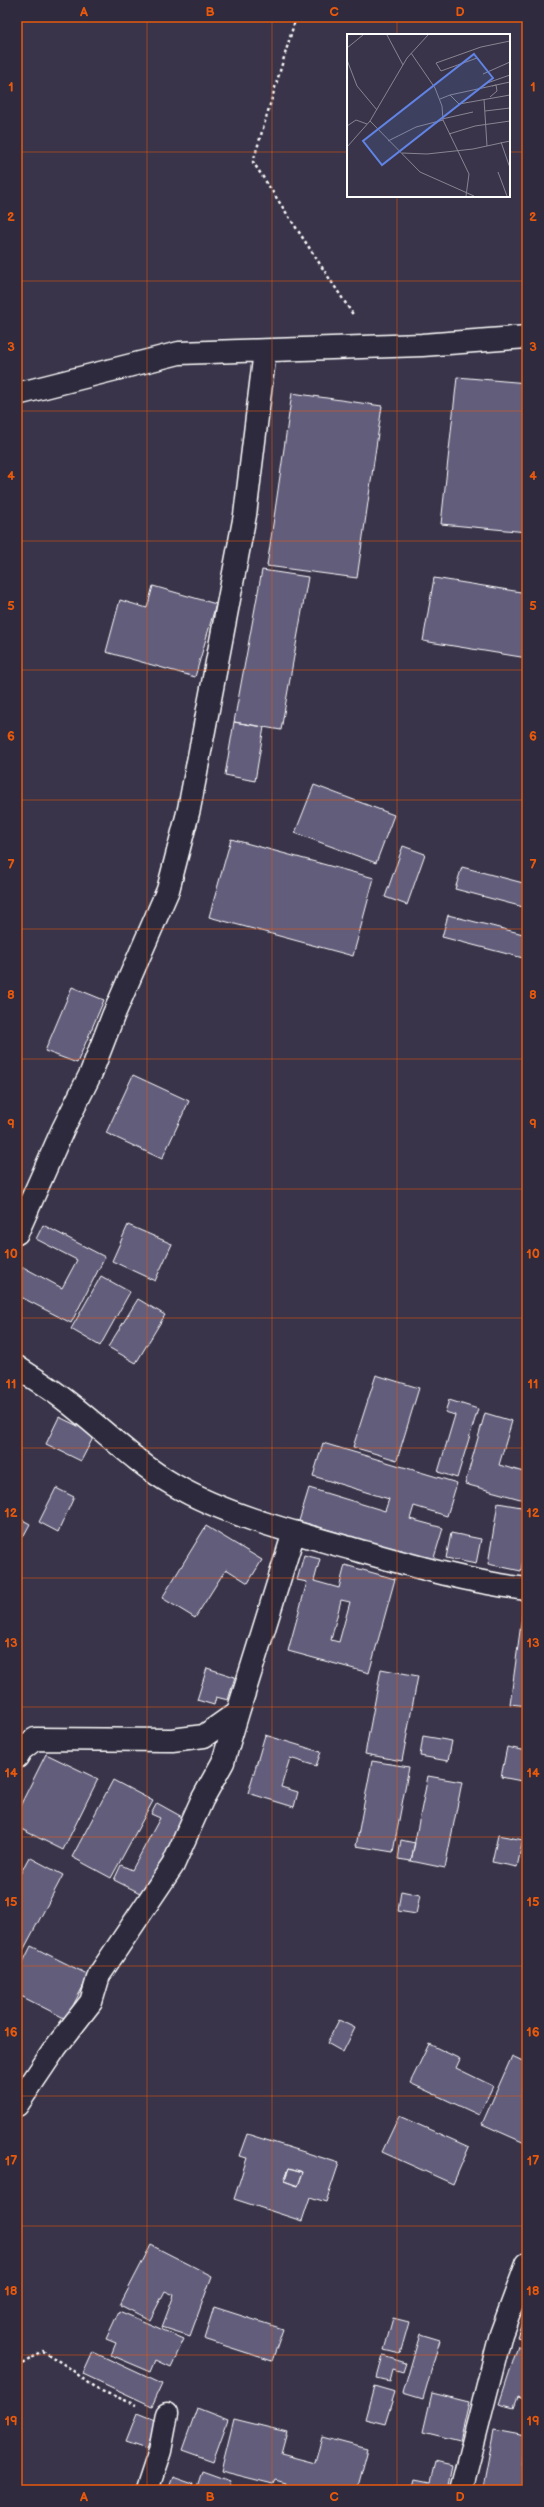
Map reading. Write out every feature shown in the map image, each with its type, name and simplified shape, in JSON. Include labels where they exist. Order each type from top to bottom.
[{"type":"street","points":[[17,394],[179,353],[374,347],[527,337]]},
{"type":"street","points":[[17,1233],[62,1129],[91,1073],[113,1016],[168,890],[189,809],[245,515],[264,351]]},
{"type":"street","points":[[17,1368],[58,1394],[146,1468],[175,1486],[232,1511],[294,1532],[399,1562],[501,1586],[527,1589]]},
{"type":"street","points":[[17,2105],[56,2047],[91,2002],[100,1975],[173,1865],[202,1800],[223,1762],[294,1532]]},
{"type":"street","points":[[17,1757],[21,1750],[36,1739],[172,1740],[204,1736],[238,1712]]},
{"type":"street","points":[[461,2490],[501,2334],[527,2264]]},
{"type":"street","points":[[147,2490],[160,2451],[167,2414]]},
{"type":"path","points":[[296,17],[253,162],[374,347]]},
{"type":"path","points":[[17,2367],[43,2351],[71,2369],[94,2388],[167,2414]]},
{"type":"building","points":[[457,377],[527,383],[527,532],[441,524]]},
{"type":"building","points":[[292,393],[382,406],[357,578],[267,566]]},
{"type":"building","points":[[262,570],[308,577],[281,730],[234,722]]},
{"type":"building","points":[[434,578],[527,593],[527,658],[423,641]]},
{"type":"building","points":[[153,586],[216,604],[195,677],[106,652],[120,600],[147,608]]},
{"type":"building","points":[[234,722],[264,727],[255,781],[225,775]]},
{"type":"building","points":[[314,785],[394,815],[376,863],[295,833]]},
{"type":"building","points":[[231,839],[374,878],[353,956],[209,917]]},
{"type":"building","points":[[403,846],[425,854],[407,905],[385,897]]},
{"type":"building","points":[[462,867],[527,884],[527,908],[455,889]]},
{"type":"building","points":[[448,915],[527,935],[527,959],[442,937]]},
{"type":"building","points":[[72,987],[104,1000],[77,1063],[45,1051]]},
{"type":"building","points":[[133,1075],[189,1101],[162,1159],[106,1133]]},
{"type":"building","points":[[43,1225],[105,1257],[71,1323],[17,1295],[17,1278],[23,1267],[62,1288],[77,1260],[36,1239]]},
{"type":"building","points":[[128,1225],[172,1244],[155,1281],[112,1261]]},
{"type":"building","points":[[101,1276],[130,1292],[100,1346],[71,1329]]},
{"type":"building","points":[[138,1299],[165,1315],[136,1363],[108,1347]]},
{"type":"building","points":[[376,1375],[419,1388],[397,1460],[353,1447]]},
{"type":"building","points":[[449,1400],[478,1409],[457,1478],[438,1472],[455,1415],[445,1412]]},
{"type":"building","points":[[485,1413],[512,1421],[499,1465],[527,1473],[527,1488],[524,1500],[465,1484]]},
{"type":"building","points":[[59,1417],[95,1434],[81,1461],[46,1444]]},
{"type":"building","points":[[323,1443],[457,1483],[447,1516],[414,1506],[410,1519],[443,1528],[433,1561],[299,1521],[309,1488],[385,1511],[389,1499],[313,1476]]},
{"type":"building","points":[[56,1488],[74,1497],[58,1532],[39,1522]]},
{"type":"building","points":[[498,1503],[527,1508],[527,1539],[521,1571],[488,1564]]},
{"type":"building","points":[[17,1517],[30,1524],[23,1537],[17,1533]]},
{"type":"building","points":[[206,1526],[262,1560],[248,1583],[226,1569],[195,1618],[162,1598]]},
{"type":"building","points":[[451,1533],[481,1539],[476,1564],[446,1558]]},
{"type":"building","points":[[304,1555],[320,1559],[314,1581],[339,1588],[345,1565],[395,1579],[369,1673],[288,1651],[307,1582],[297,1580]],"holes":[[[341,1600],[350,1602],[339,1642],[331,1640]]]},
{"type":"building","points":[[523,1609],[527,1610],[527,1706],[510,1704]]},
{"type":"building","points":[[207,1668],[235,1677],[228,1700],[216,1697],[214,1705],[197,1700]]},
{"type":"building","points":[[381,1669],[418,1676],[402,1761],[365,1754]]},
{"type":"building","points":[[265,1735],[321,1752],[316,1766],[290,1758],[281,1787],[298,1792],[294,1807],[248,1793]]},
{"type":"building","points":[[423,1736],[452,1741],[448,1761],[420,1756]]},
{"type":"building","points":[[507,1747],[527,1751],[527,1782],[501,1777]]},
{"type":"building","points":[[46,1754],[98,1779],[63,1850],[17,1827],[17,1812]]},
{"type":"building","points":[[372,1761],[409,1767],[393,1852],[356,1846]]},
{"type":"building","points":[[428,1776],[462,1782],[445,1868],[411,1861]]},
{"type":"building","points":[[113,1780],[153,1801],[111,1878],[72,1857]]},
{"type":"building","points":[[157,1803],[184,1818],[144,1895],[114,1880],[121,1865],[132,1870],[160,1818],[151,1814]]},
{"type":"building","points":[[498,1835],[523,1840],[517,1867],[492,1862]]},
{"type":"building","points":[[401,1840],[415,1843],[411,1861],[398,1859]]},
{"type":"building","points":[[29,1857],[63,1875],[17,1962],[17,1880]]},
{"type":"building","points":[[401,1891],[420,1895],[416,1914],[398,1911]]},
{"type":"building","points":[[31,1946],[89,1975],[66,2019],[17,1994],[17,1974]]},
{"type":"building","points":[[339,2020],[355,2028],[343,2052],[327,2043]]},
{"type":"building","points":[[429,2044],[460,2059],[456,2068],[493,2086],[479,2115],[410,2083]]},
{"type":"building","points":[[512,2056],[527,2063],[527,2144],[482,2124]]},
{"type":"building","points":[[399,2116],[469,2147],[453,2184],[382,2152]]},
{"type":"building","points":[[247,2134],[339,2163],[326,2202],[310,2197],[302,2221],[234,2199],[247,2158],[239,2156]],"holes":[[[289,2168],[303,2172],[298,2186],[284,2181]]]},
{"type":"building","points":[[289,2168],[303,2172],[298,2186],[284,2181]]},
{"type":"building","points":[[151,2245],[212,2276],[190,2336],[162,2327],[174,2295],[165,2291],[150,2320],[120,2305]]},
{"type":"building","points":[[214,2307],[283,2329],[272,2361],[204,2339]]},
{"type":"building","points":[[527,2307],[527,2340],[517,2337]]},
{"type":"building","points":[[119,2311],[184,2339],[171,2367],[156,2360],[151,2372],[111,2355],[116,2343],[106,2339]]},
{"type":"building","points":[[393,2318],[409,2322],[400,2354],[384,2350]]},
{"type":"building","points":[[420,2334],[440,2340],[423,2399],[403,2393]]},
{"type":"building","points":[[518,2346],[527,2349],[527,2400],[518,2397],[514,2408],[499,2404]]},
{"type":"building","points":[[93,2352],[162,2384],[152,2406],[83,2374]]},
{"type":"building","points":[[383,2356],[406,2363],[403,2372],[393,2369],[390,2381],[377,2378]]},
{"type":"building","points":[[374,2386],[395,2392],[385,2424],[365,2419]]},
{"type":"building","points":[[432,2393],[469,2402],[460,2441],[423,2432]]},
{"type":"building","points":[[197,2408],[228,2420],[213,2461],[182,2450]]},
{"type":"building","points":[[137,2413],[157,2421],[147,2448],[126,2441]]},
{"type":"building","points":[[234,2419],[287,2432],[281,2454],[315,2463],[322,2437],[368,2449],[357,2490],[285,2490],[286,2483],[275,2480],[273,2484],[221,2471]]},
{"type":"building","points":[[494,2430],[526,2436],[521,2465],[527,2466],[527,2490],[483,2488]]},
{"type":"building","points":[[435,2462],[452,2466],[447,2490],[412,2490],[415,2479],[430,2482]]},
{"type":"building","points":[[202,2471],[230,2481],[227,2490],[196,2490]]},
{"type":"building","points":[[173,2477],[193,2484],[191,2490],[168,2490]]}]
